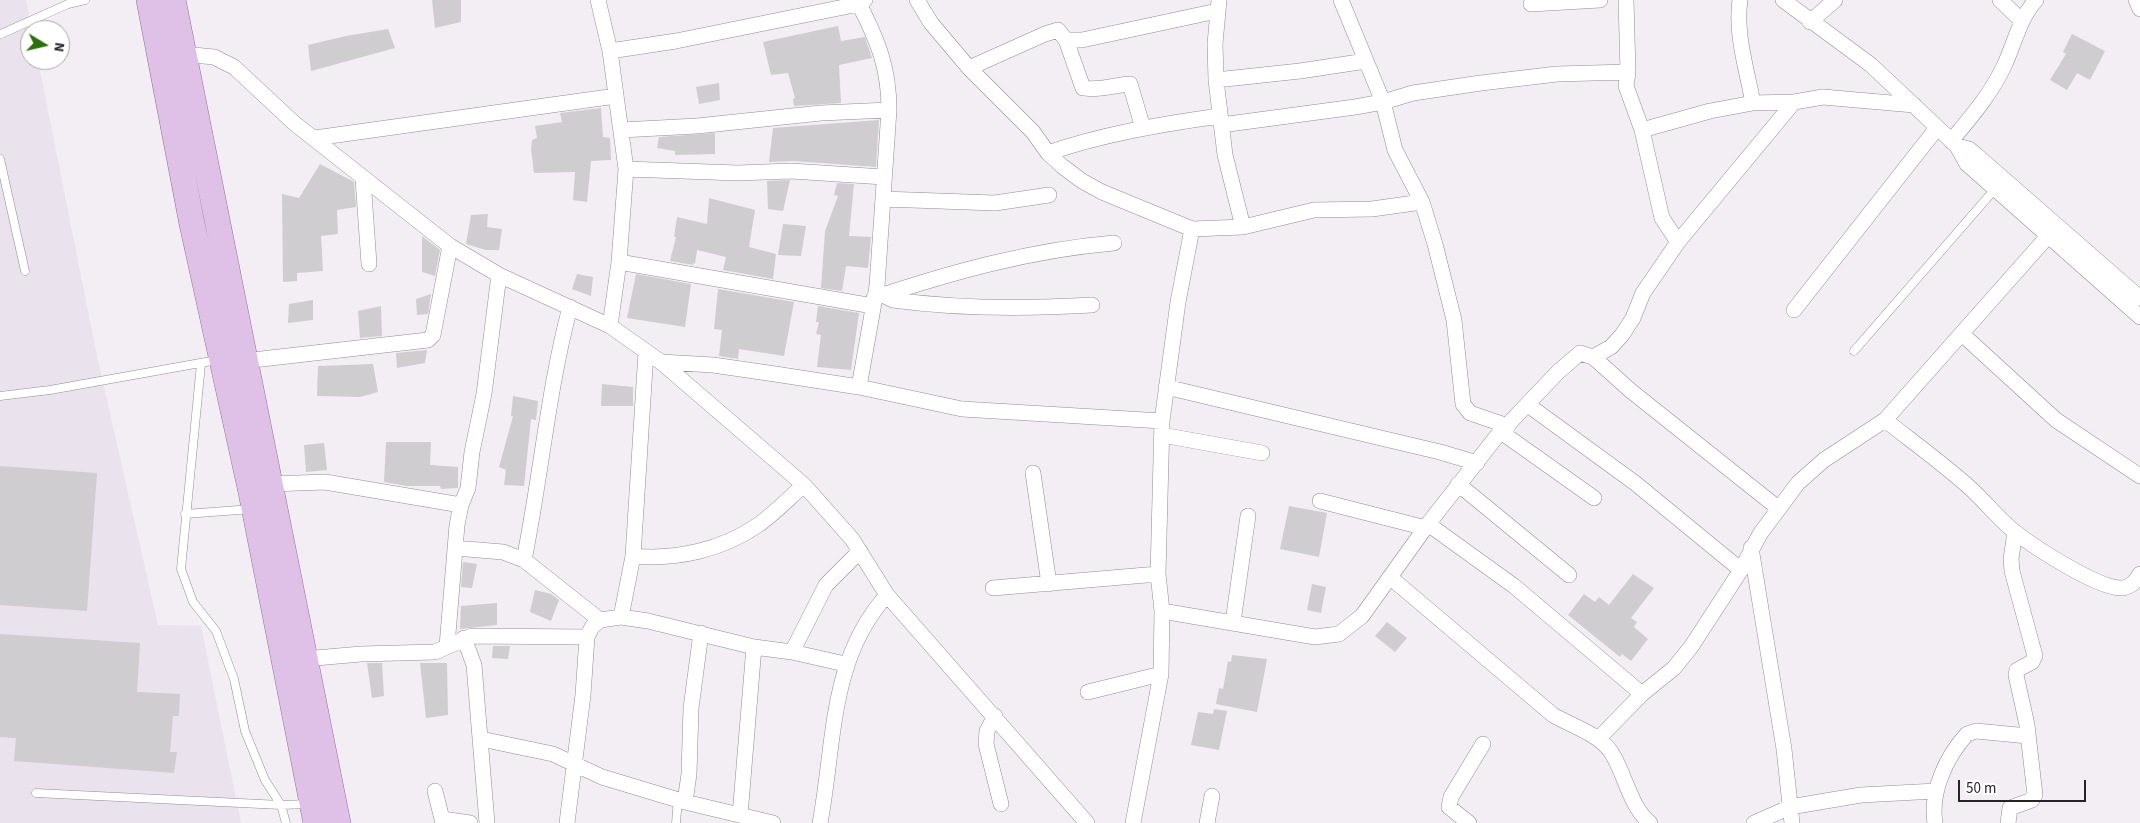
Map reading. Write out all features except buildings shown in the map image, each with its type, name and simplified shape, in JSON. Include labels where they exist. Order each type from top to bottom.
[{"type":"main road","points":[[149,0],[190,215],[254,508],[314,814]]},
{"type":"main road","points":[[173,0],[183,54],[222,361],[271,484],[304,659],[338,823]]},
{"type":"street","points":[[598,0],[610,51],[626,169],[619,262],[610,326]]},
{"type":"street","points":[[917,0],[931,24],[969,68],[1033,132],[1048,153],[1082,181],[1192,229],[1243,227],[1314,210],[1372,209],[1422,202]]},
{"type":"street","points":[[1341,0],[1382,102],[1395,150],[1422,202],[1445,278],[1454,320],[1462,404],[1470,413],[1505,429],[1594,498]]},
{"type":"street","points":[[1531,4],[1600,0]]},
{"type":"street","points":[[1626,0],[1628,72],[1626,86],[1642,130],[1662,218],[1678,242]]},
{"type":"street","points":[[1740,0],[1738,15],[1753,103]]},
{"type":"street","points":[[1783,0],[1810,22],[1871,64],[1954,143],[1967,164],[1995,189],[2140,298]]},
{"type":"street","points":[[1810,22],[1835,0]]},
{"type":"street","points":[[2000,0],[2022,21]]},
{"type":"street","points":[[1954,143],[1982,105],[1997,80],[2022,21],[2036,0]]},
{"type":"street","points":[[2136,0],[2140,9]]},
{"type":"street","points":[[610,51],[676,41],[862,2],[883,57],[889,86],[889,110],[877,300],[860,387]]},
{"type":"street","points":[[1066,40],[1082,40],[1159,25],[1218,6],[1216,80],[1225,155],[1237,196],[1243,227]]},
{"type":"street","points":[[969,68],[1058,30],[1066,40],[1083,88],[1094,90],[1118,84],[1130,84],[1143,128]]},
{"type":"street","points":[[183,54],[214,57],[234,67],[294,122],[450,246],[499,275],[610,326],[661,362],[804,485],[843,526],[887,595],[1087,823]]},
{"type":"street","points":[[1216,80],[1300,71],[1366,61]]},
{"type":"street","points":[[1048,153],[1073,144],[1143,128],[1382,102],[1412,93],[1557,74],[1628,72]]},
{"type":"street","points":[[315,138],[616,96]]},
{"type":"street","points":[[1642,130],[1710,111],[1753,103],[1794,102],[1823,97],[1914,105]]},
{"type":"street","points":[[1593,357],[1611,347],[1622,335],[1633,318],[1642,294],[1678,242],[1794,102]]},
{"type":"street","points":[[621,130],[697,126],[821,113],[889,110]]},
{"type":"street","points":[[1794,310],[1937,128]]},
{"type":"street","points":[[1954,143],[1969,149],[1975,154],[2051,232],[2140,317]]},
{"type":"street","points":[[626,169],[738,173],[791,171],[884,177]]},
{"type":"street","points":[[364,179],[369,264]]},
{"type":"street","points":[[883,199],[995,203],[1049,195]]},
{"type":"street","points":[[1133,823],[1161,674],[1162,611],[1158,574],[1162,428],[1178,302],[1192,229]]},
{"type":"street","points":[[1599,738],[1642,694],[1674,668],[1691,647],[1741,570],[1751,548],[1778,508],[1798,483],[1824,460],[1885,420],[2051,232]]},
{"type":"street","points":[[877,300],[1018,256],[1077,246],[1114,243]]},
{"type":"street","points":[[222,361],[430,339],[433,335],[450,246]]},
{"type":"street","points":[[619,262],[877,300],[971,308],[1035,309],[1092,305]]},
{"type":"street","points":[[447,646],[455,548],[461,505],[468,488],[472,452],[484,394],[499,275]]},
{"type":"street","points":[[524,560],[544,449],[551,391],[570,308]]},
{"type":"street","points":[[1962,334],[2056,420],[2140,476]]},
{"type":"street","points":[[621,616],[633,556],[646,352]]},
{"type":"street","points":[[1162,611],[1233,622],[1298,635],[1316,637],[1339,634],[1362,616],[1458,484],[1505,429],[1575,355],[1580,353],[1593,357],[1631,391],[1778,508]]},
{"type":"street","points":[[661,362],[713,365],[860,387],[962,409],[1162,428],[1262,452]]},
{"type":"street","points":[[1166,387],[1440,452],[1476,463]]},
{"type":"street","points":[[1528,405],[1635,483],[1741,570]]},
{"type":"street","points":[[1885,420],[1969,487],[2015,532],[2056,559],[2108,585],[2118,588],[2130,586],[2136,582],[2140,574]]},
{"type":"street","points":[[1033,473],[1049,584]]},
{"type":"street","points":[[271,484],[325,482],[461,505]]},
{"type":"street","points":[[1458,484],[1569,575]]},
{"type":"street","points":[[633,556],[654,558],[715,548],[758,525],[804,485]]},
{"type":"street","points":[[1320,501],[1427,526],[1514,586],[1642,694]]},
{"type":"street","points":[[1233,622],[1248,516]]},
{"type":"street","points":[[2008,823],[2010,808],[2028,803],[2035,794],[2028,736],[2016,672],[2032,662],[2035,656],[2012,571],[2012,544],[2015,532]]},
{"type":"street","points":[[455,548],[503,552],[524,560],[600,620]]},
{"type":"street","points":[[1751,548],[1784,749],[1792,823]]},
{"type":"street","points":[[792,652],[826,585],[860,551]]},
{"type":"street","points":[[993,588],[1158,574]]},
{"type":"street","points":[[1391,578],[1553,714],[1576,728],[1599,738],[1611,752],[1641,814],[1650,823]]},
{"type":"street","points":[[820,823],[839,692],[846,664],[859,633],[872,611],[887,595]]},
{"type":"street","points":[[567,823],[586,666],[586,638],[592,627],[600,620],[621,616],[701,633],[754,647],[792,652],[846,664]]},
{"type":"street","points":[[682,800],[689,774],[691,708],[701,633]]},
{"type":"street","points":[[304,659],[361,654],[418,654],[435,652],[464,638],[488,635],[586,638]]},
{"type":"street","points":[[464,638],[474,665],[487,823]]},
{"type":"street","points":[[740,814],[754,647]]},
{"type":"street","points":[[1088,692],[1161,674]]},
{"type":"street","points":[[995,716],[987,731],[986,744],[1001,804]]},
{"type":"street","points":[[1935,823],[1934,802],[1936,791],[1948,761],[1967,734],[1976,731],[2028,736]]},
{"type":"street","points":[[481,740],[553,754],[574,766],[602,777],[773,823]]},
{"type":"street","points":[[1469,823],[1449,807],[1451,797],[1483,744]]},
{"type":"street","points":[[435,791],[442,821],[470,823]]},
{"type":"street","points":[[1754,823],[1790,806],[1860,795],[1936,791]]},
{"type":"street","points":[[1207,823],[1212,796]]},
{"type":"lane","points":[[0,34],[68,4],[85,0]]},
{"type":"lane","points":[[0,159],[25,271]]},
{"type":"lane","points":[[1854,351],[1995,189]]},
{"type":"lane","points":[[0,396],[50,390],[222,361],[185,514],[181,569],[194,602],[216,631],[234,679],[245,731],[265,780],[281,805],[286,823]]},
{"type":"lane","points":[[185,514],[254,508]]},
{"type":"lane","points":[[36,793],[281,805],[314,814]]},
{"type":"lane","points":[[676,823],[682,800]]},
{"type":"shaded area","points":[[0,0],[26,0],[30,20],[20,20],[20,70],[40,70],[97,356],[158,625],[201,626],[241,823],[0,823]]}]
